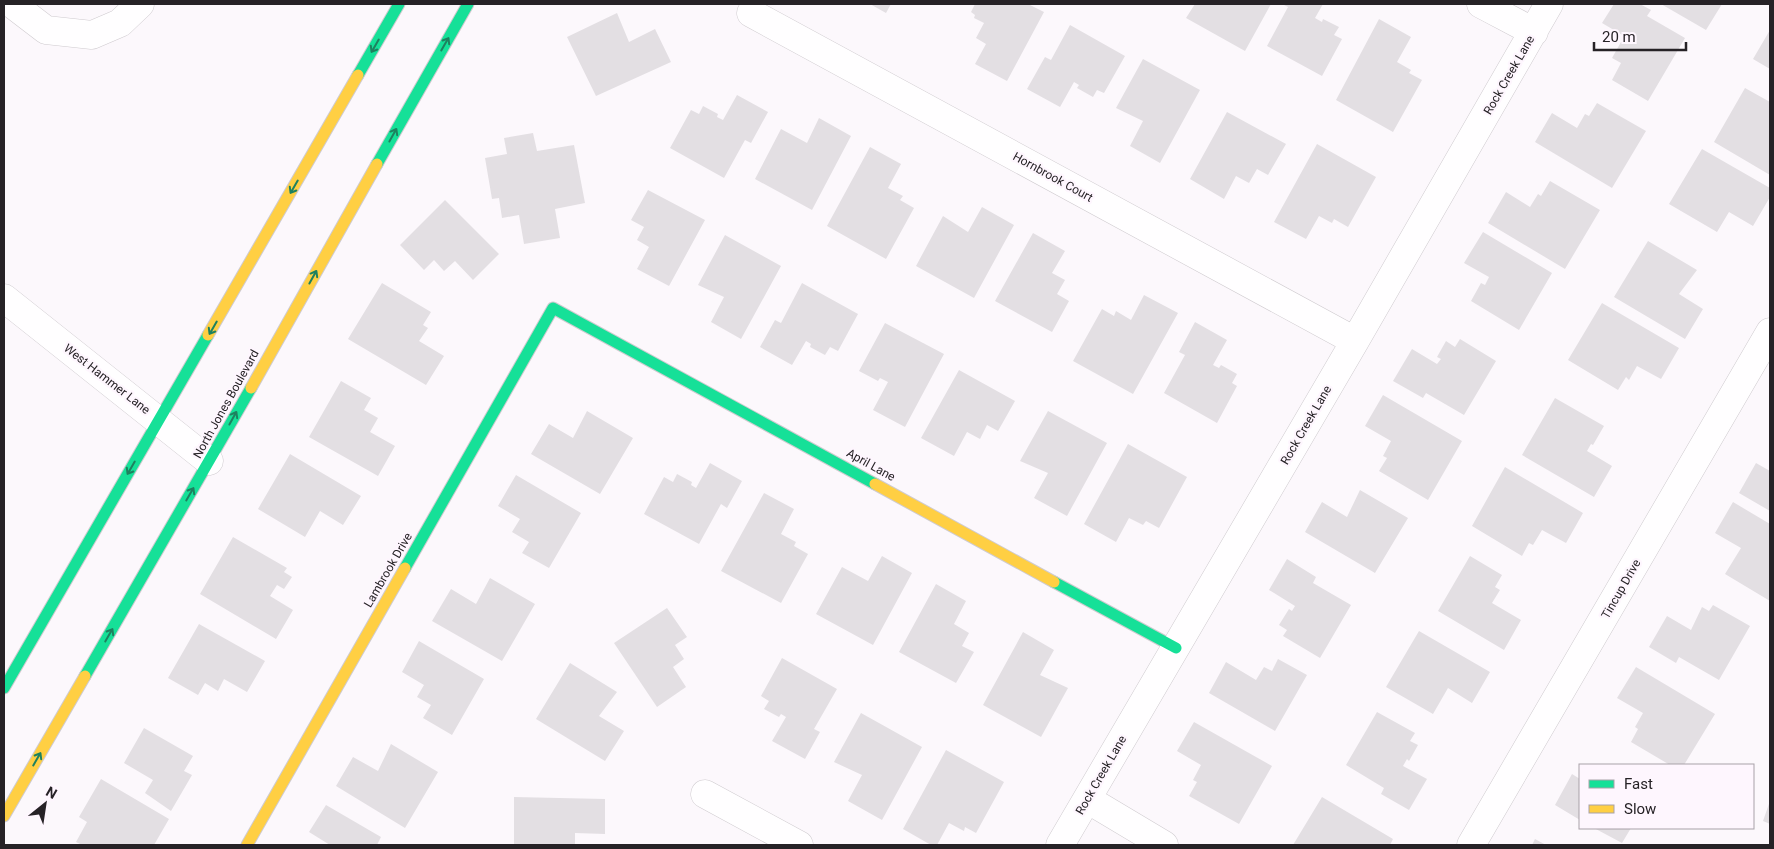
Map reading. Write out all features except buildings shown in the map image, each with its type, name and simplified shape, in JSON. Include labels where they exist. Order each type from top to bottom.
[{"type":"main road","points":[[4,688],[399,4]]},
{"type":"main road","name":"North Jones Boulevard","points":[[4,816],[468,4]]},
{"type":"main road","name":"April Lane","points":[[553,308],[1176,648]]},
{"type":"main road","name":"Lambrook Drive","points":[[247,845],[553,308]]},
{"type":"street","points":[[12,4],[46,30],[92,35],[120,23],[140,4]]},
{"type":"street","points":[[1481,4],[1534,32]]},
{"type":"street","name":"Rock Creek Lane","points":[[1060,845],[1356,342],[1549,4]]},
{"type":"street","name":"Hornbrook Court","points":[[751,13],[1356,342]]},
{"type":"street","name":"West Hammer Lane","points":[[4,298],[209,460]]},
{"type":"street","name":"Tincup Drive","points":[[1471,845],[1770,332]]},
{"type":"street","points":[[705,794],[799,845]]},
{"type":"street","points":[[1087,800],[1164,845]]},
{"type":"traffic: fast","points":[[358,75],[399,4]]},
{"type":"traffic: fast","points":[[377,164],[468,4]]},
{"type":"traffic: fast","points":[[405,568],[553,308],[875,484]]},
{"type":"traffic: fast","points":[[4,688],[208,335]]},
{"type":"traffic: fast","points":[[85,676],[251,388]]},
{"type":"traffic: fast","points":[[1054,582],[1176,648]]},
{"type":"traffic: slow","points":[[208,335],[358,75]]},
{"type":"traffic: slow","points":[[251,388],[377,164]]},
{"type":"traffic: slow","points":[[875,484],[1054,582]]},
{"type":"traffic: slow","points":[[247,845],[405,568]]},
{"type":"traffic: slow","points":[[4,816],[85,676]]}]
